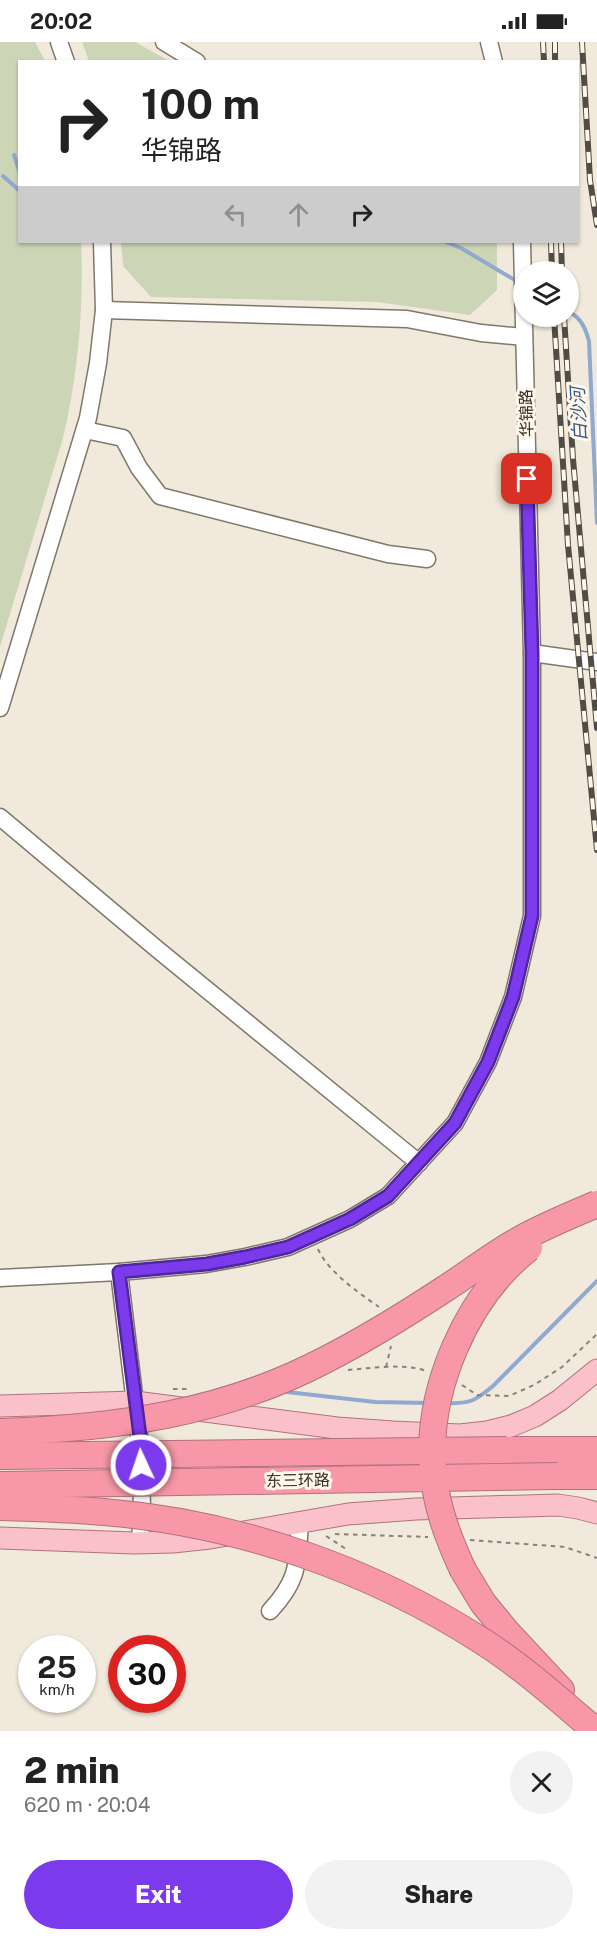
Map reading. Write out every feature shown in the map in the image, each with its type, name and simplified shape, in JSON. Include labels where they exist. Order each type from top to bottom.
[{"type":"highway","points":[[0,1432],[51,1430],[147,1420],[202,1407],[287,1378],[324,1361],[368,1336],[518,1241],[552,1223],[597,1204]]},
{"type":"highway","points":[[596,1731],[500,1624],[483,1603],[468,1578],[448,1538],[438,1502],[433,1460],[433,1432],[437,1397],[448,1362],[460,1335],[478,1305],[501,1274],[522,1253],[552,1229],[597,1204]]},
{"type":"highway","name":"东三环路","points":[[0,1456],[597,1449]]},
{"type":"highway","name":"东三环路","points":[[0,1485],[597,1476]]},
{"type":"highway","points":[[0,1507],[106,1512],[169,1521],[217,1530],[272,1545],[337,1567],[396,1593],[483,1642],[596,1731]]},
{"type":"main road","points":[[0,1406],[135,1402],[337,1428],[460,1435],[488,1432],[535,1416],[560,1400],[597,1370]]},
{"type":"main road","points":[[0,1538],[173,1542],[210,1538],[348,1514],[416,1509],[537,1505],[578,1508],[597,1513]]},
{"type":"street","points":[[59,42],[65,60]]},
{"type":"street","points":[[164,42],[194,60]]},
{"type":"street","points":[[489,42],[494,60]]},
{"type":"street","points":[[0,708],[85,430],[98,363],[104,310],[102,243]]},
{"type":"street","points":[[104,310],[407,319],[481,333],[524,338]]},
{"type":"street","name":"华锦路","points":[[0,1278],[119,1272],[207,1264],[288,1247],[350,1219],[388,1196],[455,1123],[488,1062],[513,997],[532,916],[532,653],[523,327]]},
{"type":"street","points":[[85,430],[123,438],[139,468],[160,496],[388,554],[427,559]]},
{"type":"street","points":[[532,653],[597,662]]},
{"type":"street","points":[[0,817],[157,949],[420,1162]]},
{"type":"street","points":[[119,1272],[141,1444],[140,1543]]},
{"type":"street","points":[[270,1611],[284,1596],[294,1579],[300,1521]]},
{"type":"path","points":[[477,1395],[509,1396],[534,1385],[562,1367],[597,1334]]},
{"type":"green space","points":[[0,42],[35,42],[44,60],[18,60],[18,243],[81,243],[81,316],[73,390],[63,438],[0,647]]},
{"type":"green space","points":[[82,42],[135,42],[167,60],[89,60]]},
{"type":"green space","points":[[121,243],[497,243],[497,290],[470,315],[377,302],[151,297],[123,266]]},
{"type":"waterway","points":[[14,155],[18,167]]},
{"type":"waterway","points":[[3,176],[18,189]]},
{"type":"waterway","name":"白沙河","points":[[448,243],[513,279]]},
{"type":"waterway","name":"白沙河","points":[[579,320],[589,341],[597,523]]},
{"type":"waterway","points":[[446,1403],[467,1402],[487,1391],[597,1281]]},
{"type":"waterway","points":[[287,1392],[375,1402],[429,1403]]},
{"type":"railway","points":[[543,42],[544,60]]},
{"type":"railway","points":[[555,42],[555,60]]},
{"type":"railway","points":[[582,42],[590,180],[597,225]]},
{"type":"railway","points":[[551,243],[552,261]]},
{"type":"railway","points":[[561,243],[562,261]]},
{"type":"railway","points":[[555,327],[568,545],[597,850]]},
{"type":"railway","points":[[565,327],[573,459],[597,728]]},
{"type":"route","points":[[141,1465],[141,1444],[119,1272],[207,1264],[245,1257],[288,1247],[350,1219],[388,1196],[455,1123],[488,1062],[513,997],[532,916],[532,653],[527,479]]}]
